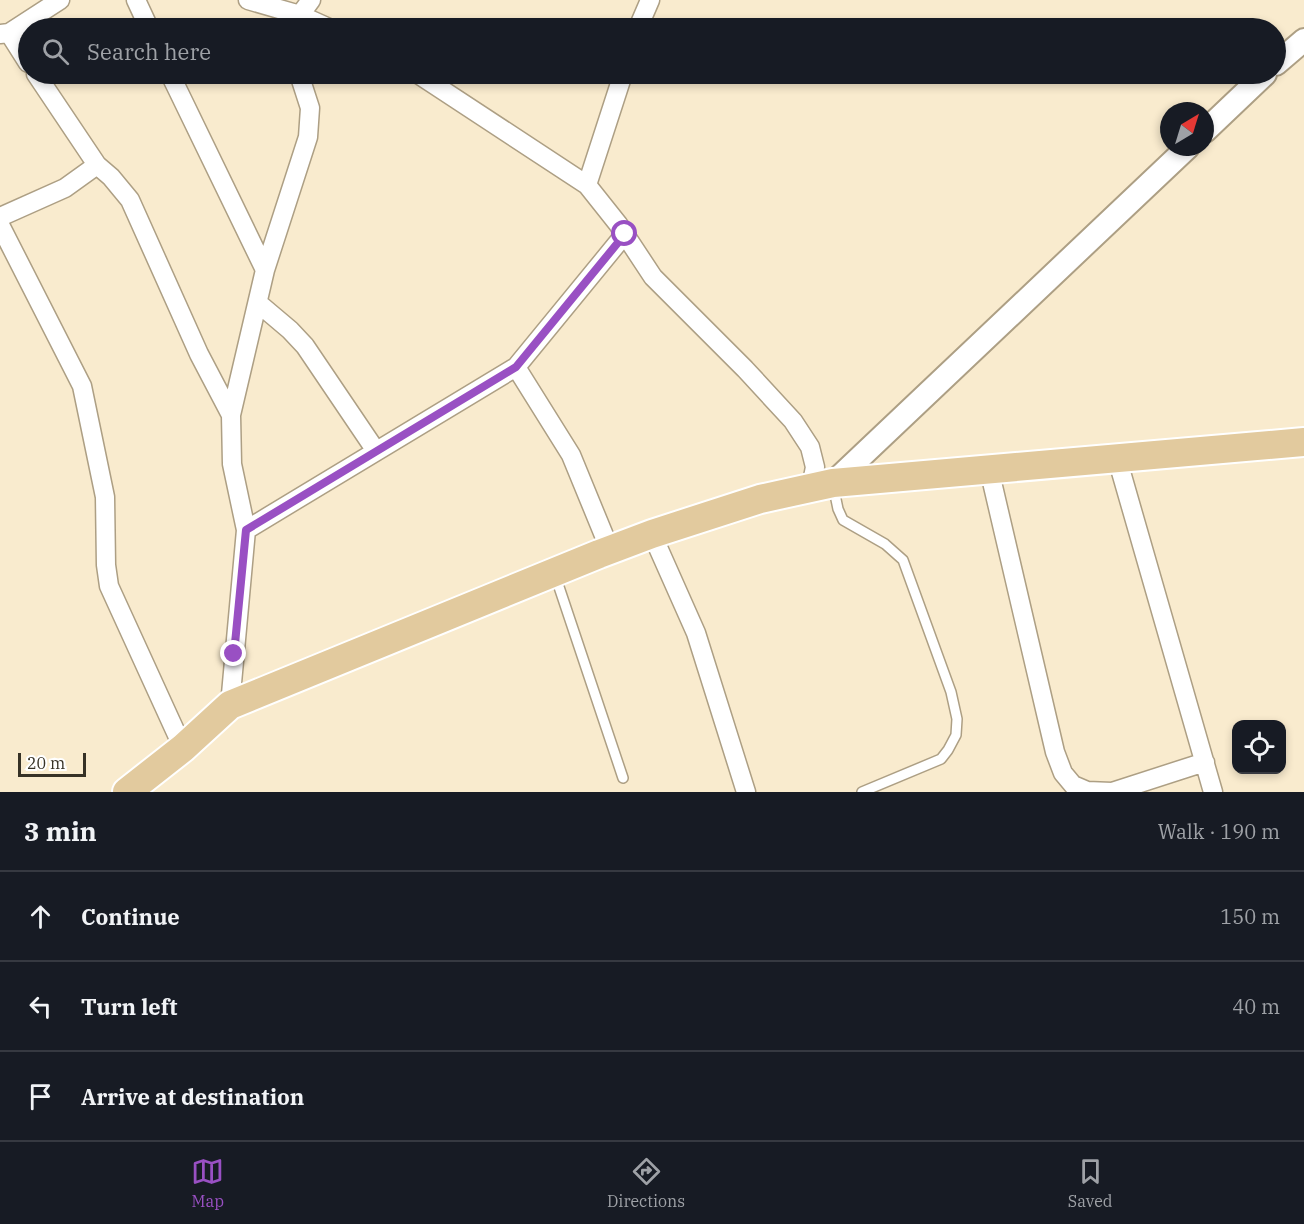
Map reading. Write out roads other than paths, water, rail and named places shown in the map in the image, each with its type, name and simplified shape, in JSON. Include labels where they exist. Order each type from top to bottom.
[{"type":"main road","points":[[127,792],[183,748],[230,705],[610,550],[760,499],[822,485],[1304,442]]},
{"type":"street","points":[[29,18],[60,0]]},
{"type":"street","points":[[136,0],[144,18]]},
{"type":"street","points":[[248,0],[290,18]]},
{"type":"street","points":[[301,18],[311,0]]},
{"type":"street","points":[[642,18],[650,0]]},
{"type":"street","points":[[18,25],[4,33],[18,50]]},
{"type":"street","points":[[1286,55],[1304,40]]},
{"type":"street","points":[[43,84],[97,165],[111,177],[129,200],[200,354],[231,415]]},
{"type":"street","points":[[175,84],[265,270]]},
{"type":"street","points":[[230,705],[246,530],[232,464],[231,415],[265,270],[308,137],[310,108],[302,84]]},
{"type":"street","points":[[433,84],[587,185],[625,234],[653,277],[745,369],[793,422],[810,447],[822,485],[1178,156]]},
{"type":"street","points":[[587,185],[620,84]]},
{"type":"street","points":[[1214,122],[1254,84]]},
{"type":"street","points":[[0,217],[66,188],[97,165]]},
{"type":"street","points":[[0,225],[82,386],[105,497],[106,565],[109,586],[183,748]]},
{"type":"street","points":[[246,530],[516,367],[625,234]]},
{"type":"street","points":[[258,303],[305,346],[376,451]]},
{"type":"street","points":[[516,367],[571,455],[610,550]]},
{"type":"street","points":[[1117,458],[1214,792]]},
{"type":"street","points":[[989,469],[1055,752],[1063,773],[1073,784],[1087,791],[1112,792],[1205,762]]},
{"type":"street","points":[[652,534],[696,633],[746,792]]},
{"type":"lane","points":[[822,485],[843,520],[885,544],[903,560],[951,692],[957,719],[956,735],[941,759],[862,792]]},
{"type":"lane","points":[[554,573],[623,778]]}]
